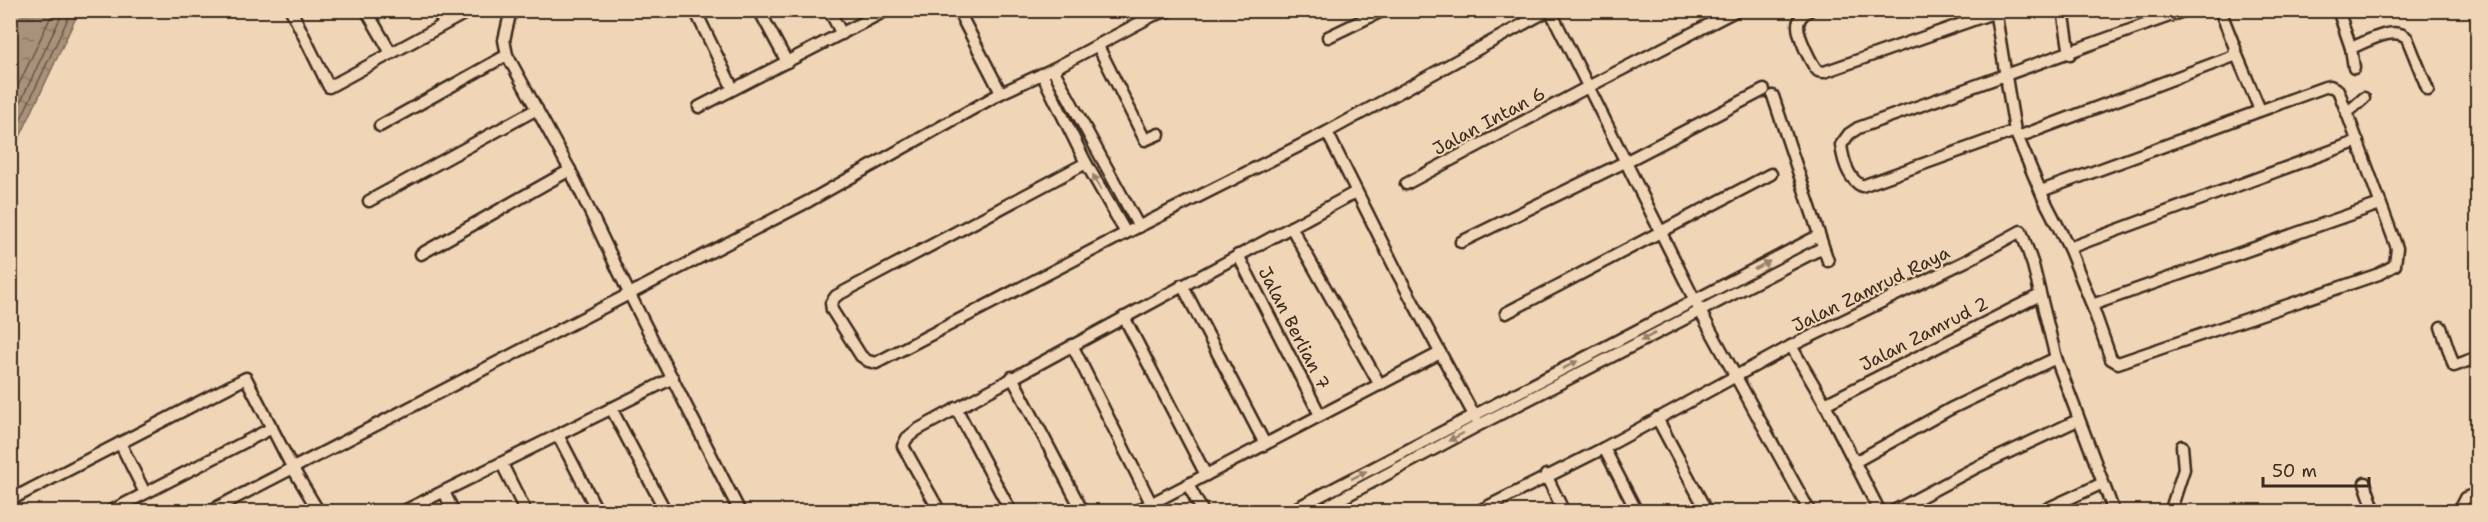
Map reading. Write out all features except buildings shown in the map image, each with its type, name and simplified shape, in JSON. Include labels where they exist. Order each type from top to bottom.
[{"type":"street","points":[[291,10],[329,87],[471,10]]},
{"type":"street","points":[[366,10],[391,53]]},
{"type":"street","points":[[437,10],[444,23]]},
{"type":"street","points":[[695,10],[733,89]]},
{"type":"street","points":[[759,10],[787,62]]},
{"type":"street","points":[[829,10],[842,34]]},
{"type":"street","points":[[699,107],[887,10]]},
{"type":"street","points":[[958,10],[1001,93]]},
{"type":"street","points":[[208,512],[809,201],[1001,93],[1098,46],[1153,13],[1171,10]]},
{"type":"street","points":[[1328,37],[1384,10]]},
{"type":"street","points":[[1086,163],[836,296],[831,303],[832,310],[861,356],[876,363],[1327,132],[1550,10],[1698,305],[1810,512]]},
{"type":"street","name":"Jalan Intan 6","points":[[1406,184],[1737,10]]},
{"type":"street","points":[[1810,10],[1800,18],[1798,25],[1815,68],[1824,72],[1996,11],[2017,134],[2041,191],[2069,248],[2111,359],[2118,363],[2379,274],[2396,265],[2398,260],[2397,248],[2358,141],[2338,90],[2330,86],[2041,191]]},
{"type":"street","points":[[2062,10],[2070,54]]},
{"type":"street","points":[[2186,10],[2070,54],[1858,128],[1849,134],[1841,145],[1842,158],[1852,179],[1862,186],[2219,62],[2236,52]]},
{"type":"street","points":[[2220,10],[2260,110]]},
{"type":"street","points":[[2338,10],[2351,48],[2354,68]]},
{"type":"street","points":[[510,11],[504,40],[507,55],[570,170],[629,293],[740,512]]},
{"type":"street","points":[[2351,48],[2381,36],[2402,33],[2407,38],[2428,90]]},
{"type":"street","points":[[1098,46],[1145,140],[1159,134]]},
{"type":"street","points":[[380,126],[507,55]]},
{"type":"street","points":[[1053,69],[1139,227]]},
{"type":"street","points":[[1042,74],[1086,163],[1126,233]]},
{"type":"street","points":[[1461,242],[1769,93],[1828,261]]},
{"type":"street","points":[[2347,113],[2364,98]]},
{"type":"street","points":[[369,201],[537,109]]},
{"type":"street","points":[[1327,132],[1356,192],[1476,420]]},
{"type":"street","points":[[2069,248],[2358,141]]},
{"type":"street","points":[[421,254],[570,170]]},
{"type":"street","points":[[1506,313],[1771,174]]},
{"type":"street","points":[[940,512],[903,446],[907,438],[917,430],[1356,192]]},
{"type":"street","points":[[2092,305],[2380,204]]},
{"type":"street","points":[[1291,227],[1380,385]]},
{"type":"street","name":"Jalan Zamrud Raya","points":[[1477,512],[1490,509],[1546,475],[1604,448],[1791,346],[1966,261],[2021,231],[2033,265],[2040,295]]},
{"type":"street","points":[[1316,512],[1433,443],[1676,317],[1698,305],[1710,292],[1818,236]]},
{"type":"street","points":[[1698,305],[1715,303],[1822,248]]},
{"type":"street","name":"Jalan Berlian 7","points":[[1238,255],[1320,416]]},
{"type":"street","points":[[1182,285],[1265,444]]},
{"type":"street","points":[[1710,292],[1715,303]]},
{"type":"street","points":[[2040,295],[2056,358],[2114,512]]},
{"type":"street","name":"Jalan Zamrud 2","points":[[1825,404],[2040,295]]},
{"type":"street","points":[[1124,317],[1206,475]]},
{"type":"street","points":[[2441,327],[2454,366],[2478,357]]},
{"type":"street","points":[[1072,345],[1151,503]]},
{"type":"street","points":[[1791,346],[1825,404],[1880,512]]},
{"type":"street","points":[[1135,512],[1440,353]]},
{"type":"street","points":[[1855,462],[1950,409],[2056,358]]},
{"type":"street","points":[[1012,377],[1083,512]]},
{"type":"street","points":[[10,500],[246,378],[292,467],[319,512]]},
{"type":"street","points":[[402,512],[673,378]]},
{"type":"street","points":[[612,408],[666,512]]},
{"type":"street","points":[[956,408],[1011,512]]},
{"type":"street","points":[[1657,418],[1707,512]]},
{"type":"street","points":[[1892,512],[1975,468],[2078,420]]},
{"type":"street","points":[[109,512],[272,428]]},
{"type":"street","points":[[558,435],[598,512]]},
{"type":"street","points":[[120,443],[145,493]]},
{"type":"street","points":[[1289,512],[1433,443]]},
{"type":"street","points":[[2170,512],[2184,469],[2182,446]]},
{"type":"street","points":[[1604,448],[1637,512]]},
{"type":"street","points":[[502,464],[526,512]]},
{"type":"street","points":[[1546,475],[1564,512]]},
{"type":"street","points":[[2040,512],[2103,483]]},
{"type":"street","points":[[2365,483],[2375,512]]},
{"type":"street","points":[[1188,485],[1203,512]]},
{"type":"street","points":[[444,492],[454,512]]},
{"type":"street","points":[[1325,493],[1331,504]]},
{"type":"street","points":[[2458,512],[2464,498],[2478,493]]},
{"type":"water","points":[[10,11],[79,11],[11,156]]}]
